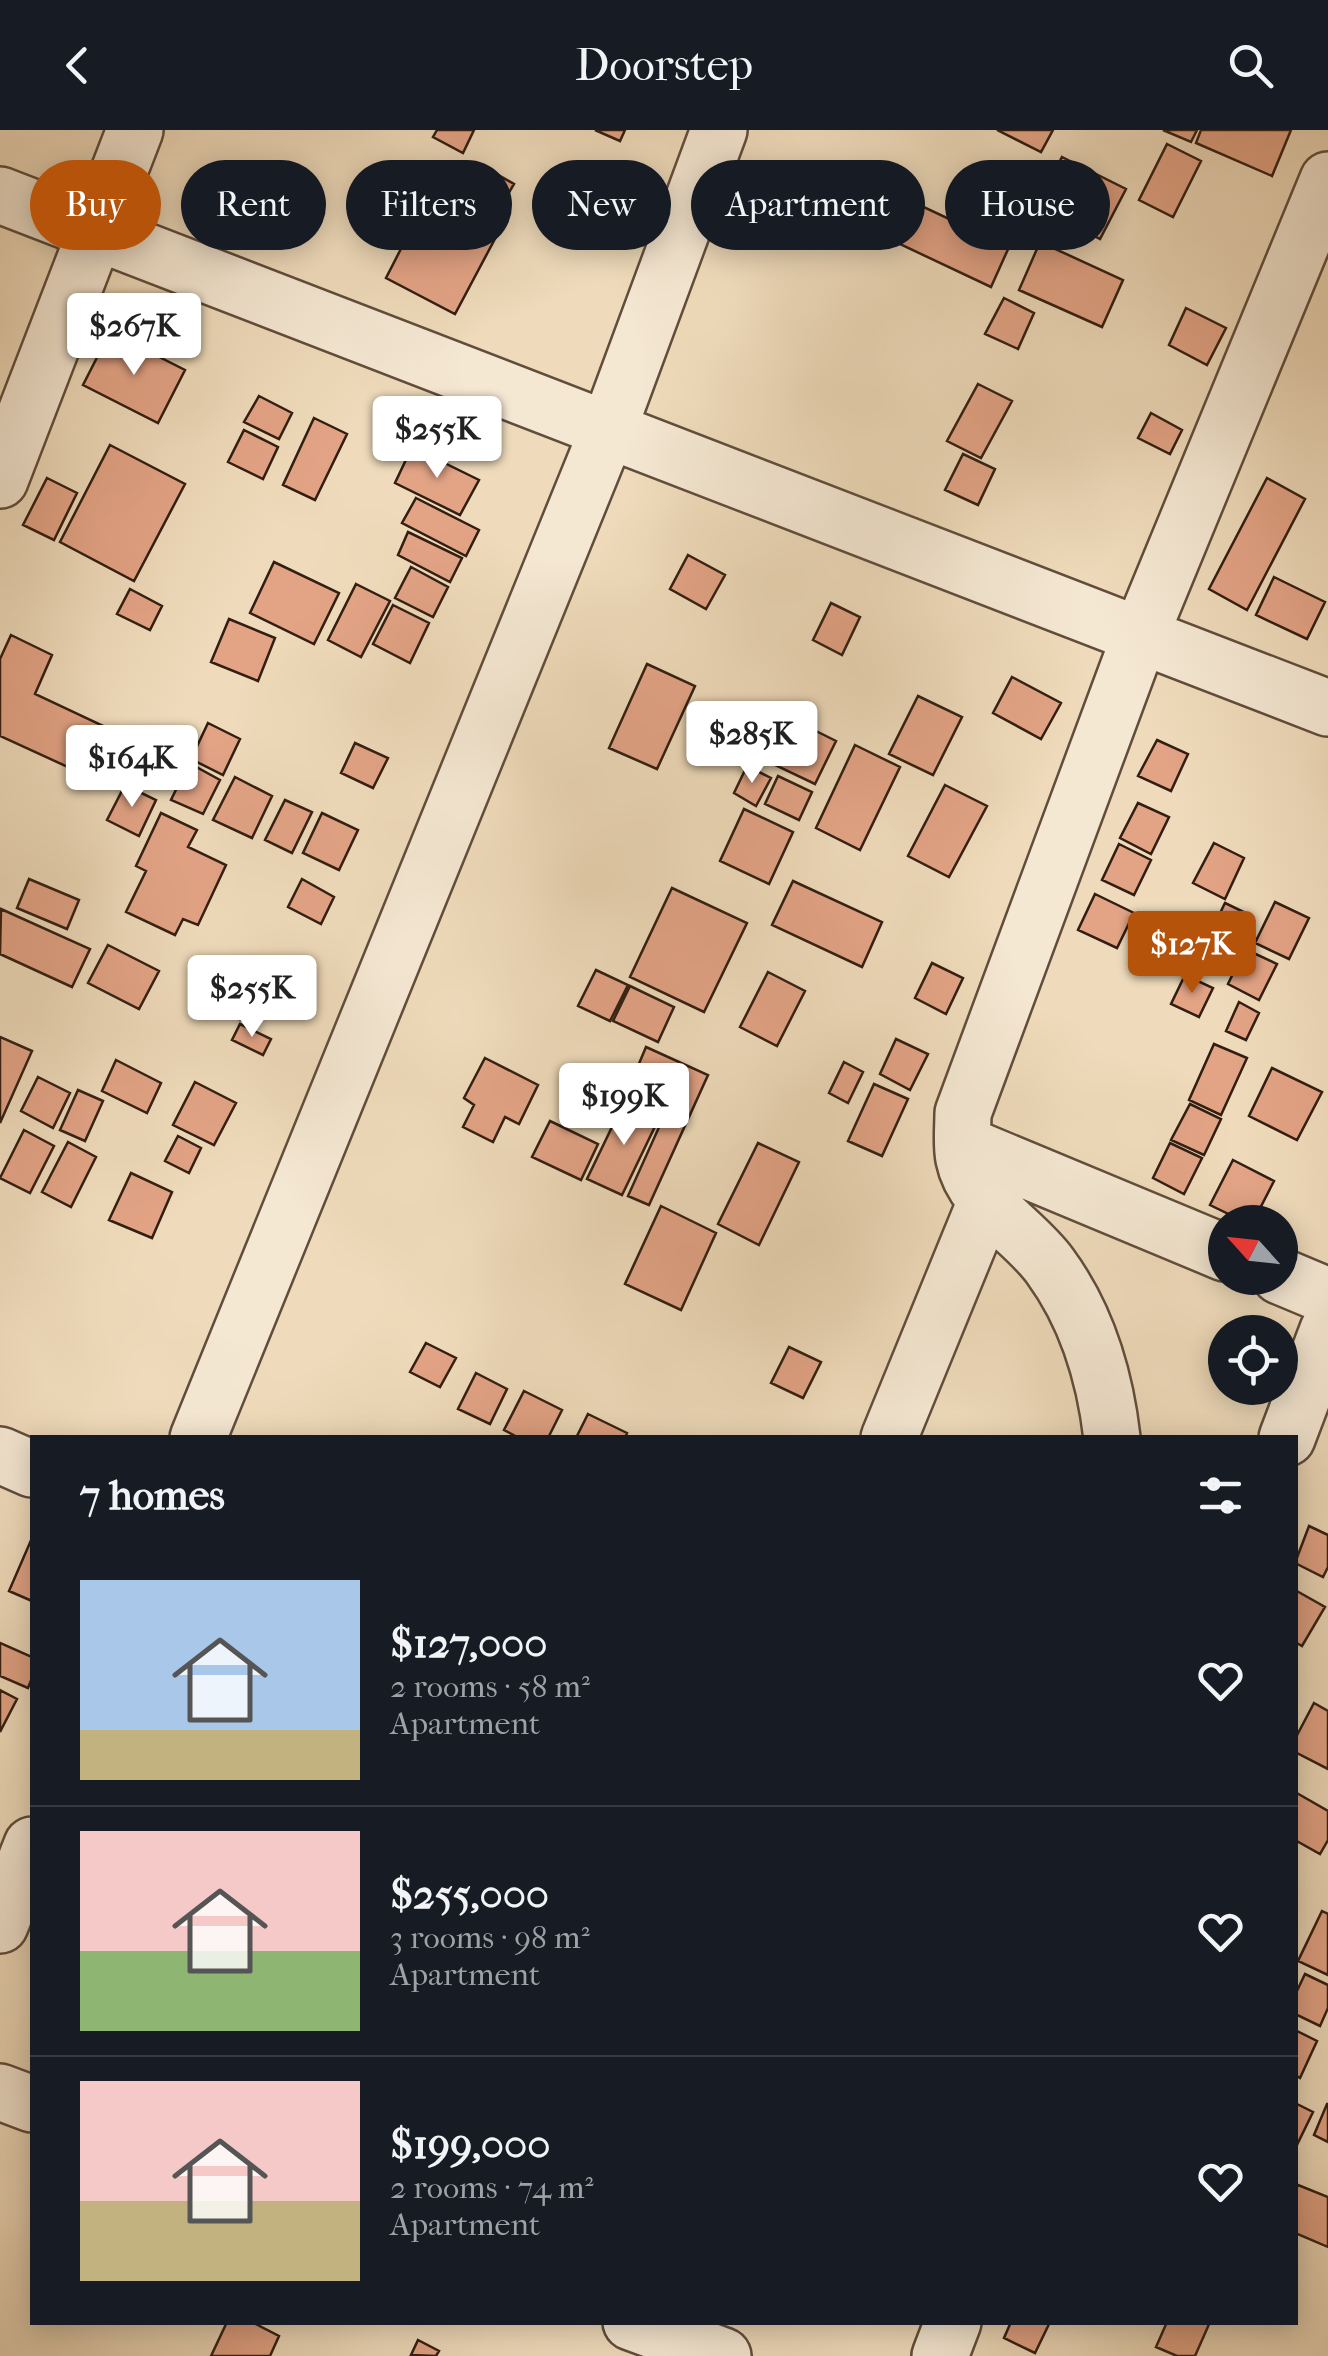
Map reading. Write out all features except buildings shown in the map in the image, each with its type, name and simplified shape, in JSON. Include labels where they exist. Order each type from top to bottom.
[{"type":"street","points":[[124,160],[135,130]]},
{"type":"street","points":[[199,1435],[608,430],[719,130]]},
{"type":"street","points":[[1111,1435],[1095,1356],[1075,1307],[1048,1263],[986,1201],[964,1161],[963,1113],[1140,636],[1328,180]]},
{"type":"street","points":[[0,195],[30,212]]},
{"type":"street","points":[[0,414],[89,250]]},
{"type":"street","points":[[0,480],[90,250]]},
{"type":"street","points":[[99,250],[608,430],[1328,708]]},
{"type":"street","points":[[964,1144],[1208,1246]]},
{"type":"street","points":[[890,1435],[986,1201]]},
{"type":"street","points":[[1298,1284],[1328,1296]]},
{"type":"street","points":[[1288,1435],[1328,1330]]},
{"type":"street","points":[[0,1455],[30,1468]]},
{"type":"street","points":[[0,1925],[30,1850]]},
{"type":"street","points":[[0,2092],[30,2103]]},
{"type":"street","points":[[639,2325],[723,2356]]},
{"type":"street","points":[[940,2356],[951,2325]]}]
